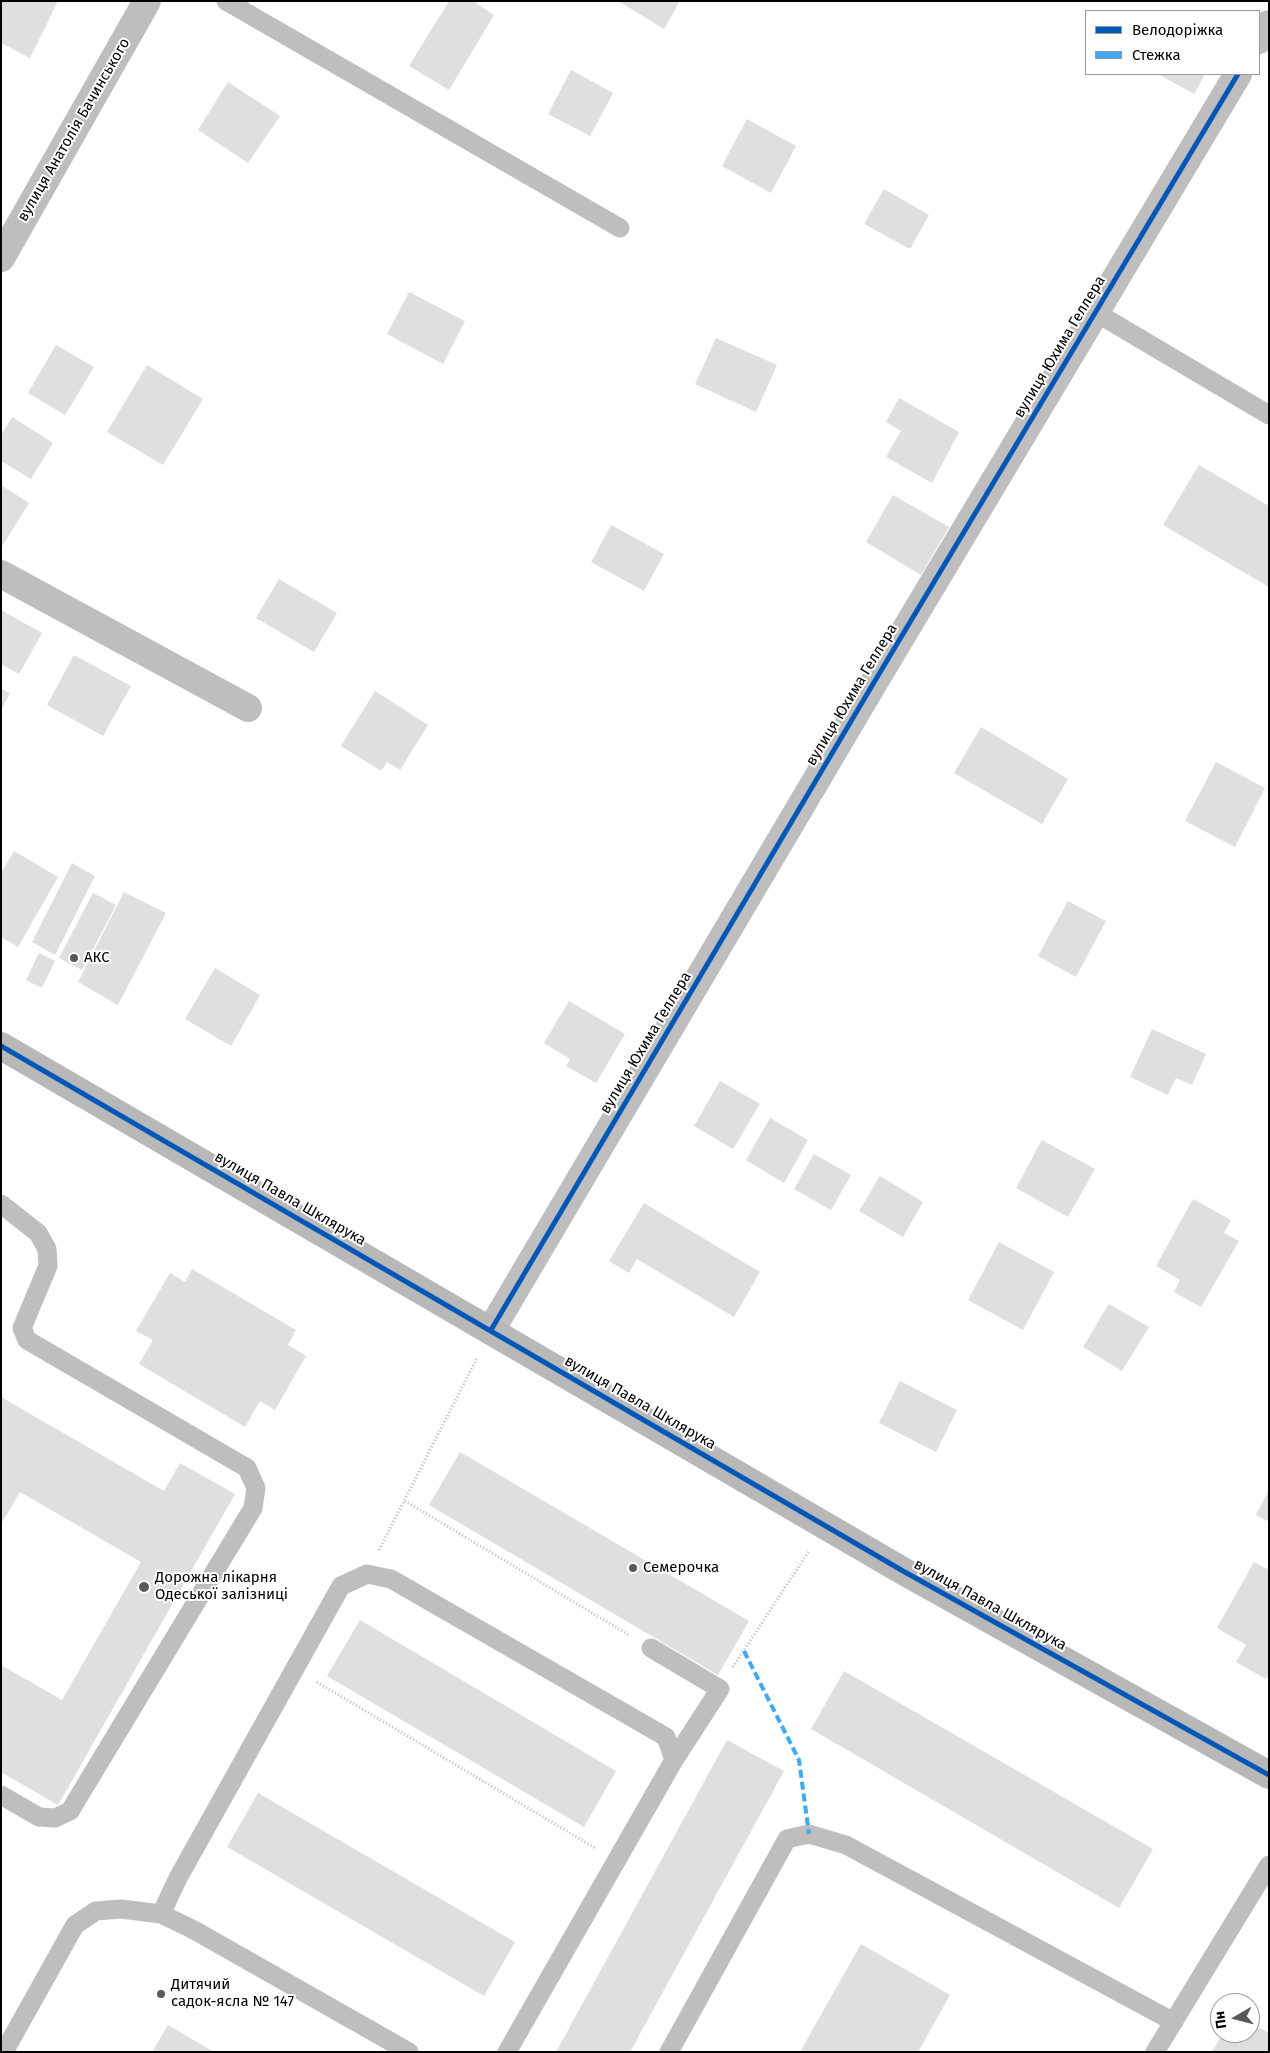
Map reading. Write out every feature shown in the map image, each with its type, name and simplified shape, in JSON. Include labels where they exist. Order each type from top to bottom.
[{"type":"street","name":"вулиця Анатолія Бачинського","points":[[1,258],[147,1]]},
{"type":"street","points":[[1260,38],[1269,24]]},
{"type":"street","name":"вулиця Юхима Геллера","points":[[491,1330],[862,701],[1237,75]]},
{"type":"street","points":[[1,574],[248,708]]},
{"type":"street","name":"вулиця Павла Шклярука","points":[[1,1046],[911,1576],[1269,1775]]},
{"type":"lane","points":[[226,1],[620,228]]},
{"type":"lane","points":[[1095,312],[1269,415]]},
{"type":"lane","points":[[1,1204],[38,1233],[47,1249],[48,1266],[22,1328],[27,1340],[247,1468],[256,1488],[254,1508],[70,1811],[55,1818],[39,1817],[1,1795]]},
{"type":"lane","points":[[161,1914],[178,1878],[341,1586],[367,1574],[391,1579],[666,1737],[674,1760]]},
{"type":"lane","points":[[507,2052],[674,1760],[720,1689],[652,1648]]},
{"type":"lane","points":[[669,2052],[787,1839],[809,1834],[846,1845],[1174,2022]]},
{"type":"lane","points":[[1155,2052],[1269,1865]]},
{"type":"lane","points":[[4,2052],[75,1925],[96,1911],[121,1909],[161,1914],[194,1930],[409,2052]]},
{"type":"path","points":[[367,1574],[491,1330]]},
{"type":"path","points":[[405,1501],[652,1648]]},
{"type":"path","points":[[720,1689],[824,1525]]},
{"type":"path","points":[[295,1668],[617,1861]]},
{"type":"building","points":[[1,1],[58,1],[30,58],[1,43]]},
{"type":"building","points":[[449,1],[473,1],[494,15],[449,90],[409,66]]},
{"type":"building","points":[[618,1],[680,1],[664,29]]},
{"type":"building","points":[[571,70],[613,93],[590,136],[548,114]]},
{"type":"building","points":[[1160,75],[1204,75],[1194,94]]},
{"type":"building","points":[[228,82],[280,116],[248,163],[198,130]]},
{"type":"building","points":[[747,119],[796,146],[771,193],[722,166]]},
{"type":"building","points":[[884,189],[929,215],[910,249],[864,224]]},
{"type":"building","points":[[409,292],[465,321],[443,364],[387,334]]},
{"type":"building","points":[[716,338],[777,365],[756,412],[695,384]]},
{"type":"building","points":[[56,345],[94,367],[65,415],[28,393]]},
{"type":"building","points":[[147,365],[203,399],[163,465],[107,432]]},
{"type":"building","points":[[899,398],[959,432],[932,483],[886,457],[901,431],[886,422]]},
{"type":"building","points":[[12,417],[53,443],[31,479],[1,461],[1,435]]},
{"type":"building","points":[[1199,465],[1269,506],[1269,587],[1163,525]]},
{"type":"building","points":[[1,485],[29,503],[1,548]]},
{"type":"building","points":[[893,495],[949,527],[921,575],[866,542]]},
{"type":"building","points":[[611,525],[664,554],[644,591],[591,562]]},
{"type":"building","points":[[279,579],[337,613],[314,652],[256,618]]},
{"type":"building","points":[[1,610],[42,633],[19,674],[1,664]]},
{"type":"building","points":[[74,655],[131,686],[103,736],[47,705]]},
{"type":"building","points":[[1,689],[10,693],[1,710]]},
{"type":"building","points":[[375,691],[428,725],[400,770],[387,762],[381,771],[341,746]]},
{"type":"building","points":[[981,727],[1068,779],[1042,824],[954,773]]},
{"type":"building","points":[[1216,762],[1265,788],[1235,847],[1185,821]]},
{"type":"building","points":[[14,851],[58,877],[18,947],[3,938],[1,941],[1,873]]},
{"type":"building","points":[[72,863],[95,876],[55,955],[32,942]]},
{"type":"building","points":[[124,892],[166,913],[118,1005],[78,982]]},
{"type":"building","points":[[93,893],[116,905],[82,970],[59,958]]},
{"type":"building","points":[[1068,901],[1106,921],[1076,977],[1038,956]]},
{"type":"building","points":[[39,953],[55,961],[42,988],[26,980]]},
{"type":"building","points":[[215,968],[260,995],[231,1046],[185,1019]]},
{"type":"building","points":[[569,1001],[625,1034],[596,1083],[566,1066],[570,1059],[544,1043]]},
{"type":"building","points":[[1152,1029],[1206,1054],[1192,1085],[1176,1078],[1168,1095],[1130,1077]]},
{"type":"building","points":[[720,1081],[760,1104],[733,1149],[694,1126]]},
{"type":"building","points":[[770,1118],[808,1140],[784,1183],[746,1160]]},
{"type":"building","points":[[1042,1140],[1095,1169],[1068,1217],[1016,1188]]},
{"type":"building","points":[[814,1154],[851,1175],[831,1210],[794,1189]]},
{"type":"building","points":[[880,1176],[923,1202],[903,1237],[859,1211]]},
{"type":"building","points":[[1193,1199],[1231,1220],[1224,1233],[1239,1241],[1201,1307],[1174,1292],[1180,1280],[1156,1266]]},
{"type":"building","points":[[644,1203],[760,1272],[734,1317],[637,1259],[629,1273],[609,1261]]},
{"type":"building","points":[[999,1242],[1054,1272],[1023,1330],[968,1300]]},
{"type":"building","points":[[192,1269],[296,1330],[288,1345],[306,1356],[275,1410],[260,1401],[245,1427],[139,1364],[153,1340],[136,1331],[170,1273],[185,1282]]},
{"type":"building","points":[[1109,1304],[1149,1327],[1122,1371],[1083,1347]]},
{"type":"building","points":[[900,1381],[957,1410],[936,1452],[879,1423]]},
{"type":"building","points":[[1,1397],[164,1491],[180,1463],[235,1494],[58,1805],[1,1772],[1,1665],[62,1700],[141,1562],[20,1492],[1,1524]]},
{"type":"building","points":[[460,1452],[749,1621],[718,1675],[429,1505]]},
{"type":"building","points":[[1269,1490],[1269,1522],[1256,1515]]},
{"type":"building","points":[[1254,1562],[1269,1570],[1269,1673],[1266,1679],[1236,1662],[1246,1645],[1217,1628]]},
{"type":"building","points":[[360,1620],[616,1771],[584,1827],[327,1676]]},
{"type":"building","points":[[844,1671],[1153,1849],[1119,1908],[811,1729]]},
{"type":"building","points":[[727,1740],[784,1771],[630,2052],[556,2052]]},
{"type":"building","points":[[258,1793],[515,1942],[484,1996],[227,1847]]},
{"type":"building","points":[[861,1944],[950,1995],[918,2052],[800,2052]]},
{"type":"building","points":[[168,2025],[214,2052],[152,2052]]},
{"type":"building","points":[[1260,2028],[1269,2033],[1269,2052],[1212,2052],[1217,2043],[1260,2043]]},
{"type":"marked path","points":[[744,1651],[799,1760],[809,1834]]},
{"type":"cycle path","points":[[491,1330],[873,684],[1237,75]]},
{"type":"cycle path","points":[[1,1046],[903,1571],[1269,1775]]},
{"type":"place","name":"АКС","points":[[74,958]]},
{"type":"place","name":"Семерочка","points":[[633,1568]]},
{"type":"place","name":"Дорожна лікарня Одеської залізниці","points":[[144,1587]]},
{"type":"place","name":"Дитячий садок-ясла № 147","points":[[161,1994]]}]
